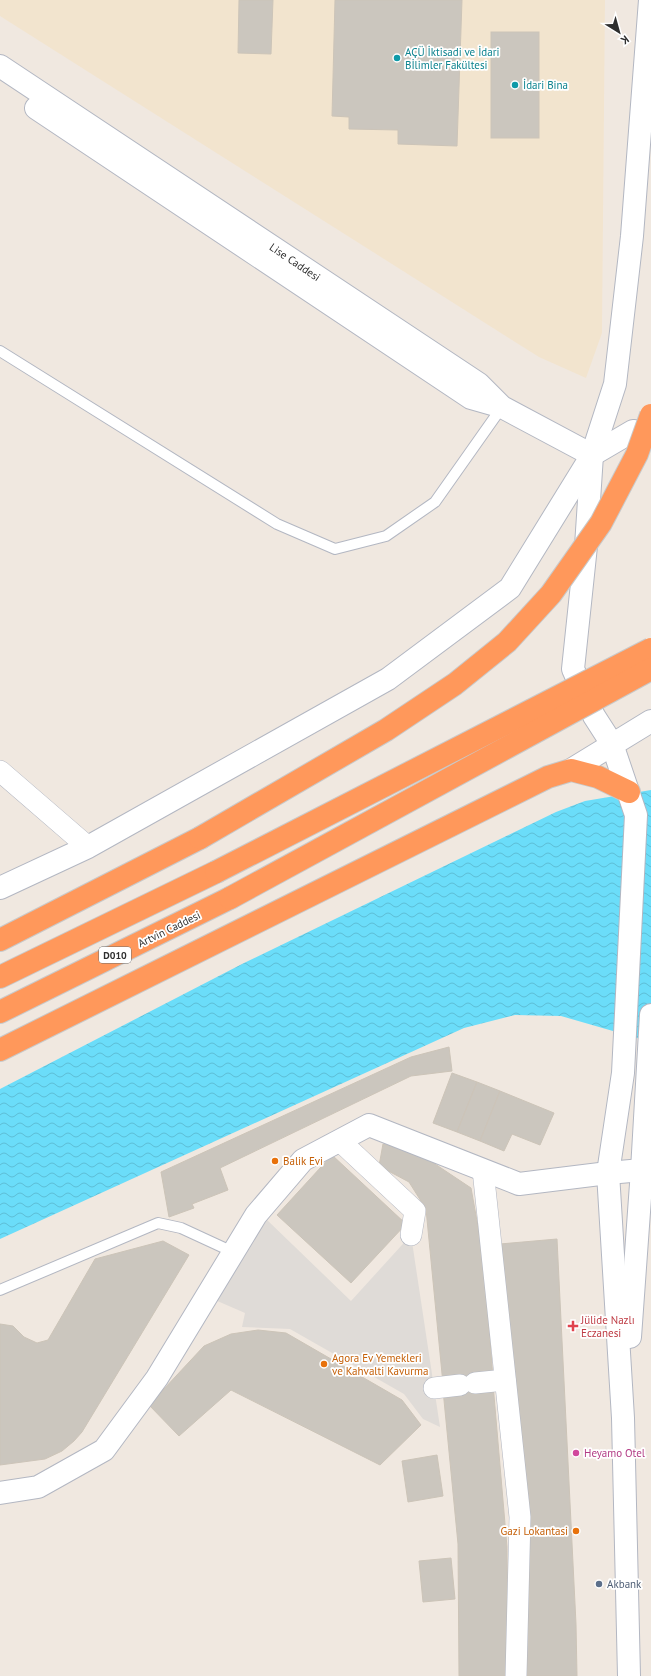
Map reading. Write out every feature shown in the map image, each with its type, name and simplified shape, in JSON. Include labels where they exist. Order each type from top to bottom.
[{"type":"highway","points":[[0,940],[200,838],[386,730],[455,684],[507,642],[551,594],[601,523],[637,454],[651,415]]},
{"type":"highway","name":"D010","points":[[0,977],[216,872],[651,649]]},
{"type":"highway","name":"Artvin Caddesi","points":[[0,1012],[230,898],[651,669]]},
{"type":"highway","points":[[0,1050],[548,777],[571,770],[598,777],[629,792]]},
{"type":"street","points":[[0,888],[88,847],[388,679],[510,588],[592,455],[615,384],[632,236],[650,15]]},
{"type":"street","name":"Lise Caddesi","points":[[0,66],[479,384],[502,407],[592,455]]},
{"type":"street","points":[[0,84],[471,398],[502,407]]},
{"type":"street","points":[[592,455],[633,431],[651,433]]},
{"type":"street","points":[[592,455],[586,546],[573,668],[594,716],[612,744],[636,815],[624,1073],[608,1173],[623,1418],[629,1676]]},
{"type":"street","points":[[571,770],[651,721]]},
{"type":"street","points":[[0,771],[88,847]]},
{"type":"street","points":[[623,1418],[642,1170],[651,1014]]},
{"type":"street","points":[[0,1493],[38,1487],[104,1450],[157,1378],[237,1255],[256,1215],[303,1160],[369,1126],[519,1184],[642,1170]]},
{"type":"street","points":[[340,1141],[415,1210],[411,1235]]},
{"type":"street","points":[[483,1170],[520,1517],[516,1676]]},
{"type":"street","points":[[434,1388],[505,1380]]},
{"type":"lane","points":[[0,351],[277,524],[336,549],[386,536],[435,502],[502,407]]},
{"type":"lane","points":[[0,1290],[158,1223],[181,1228],[237,1255]]},
{"type":"shaded area","points":[[0,0],[605,0],[602,333],[586,378],[539,357],[0,16]]},
{"type":"shaded area","points":[[265,1218],[351,1301],[411,1235],[440,1427],[423,1419],[404,1394],[290,1329],[242,1327],[245,1313],[215,1300]]},
{"type":"water","points":[[651,790],[651,1042],[561,1016],[515,1015],[464,1028],[0,1239],[0,1089],[244,963],[556,812],[585,801]]},
{"type":"building","points":[[239,0],[273,0],[271,54],[238,53]]},
{"type":"building","name":"AÇÜ İktisadi ve İdari Bİlimler Fakültesi","points":[[335,0],[462,0],[457,146],[398,144],[398,130],[349,129],[349,117],[332,116]]},
{"type":"building","name":"İdari Bina","points":[[491,32],[539,32],[539,138],[491,138]]},
{"type":"building","points":[[449,1047],[452,1071],[411,1076],[220,1168],[228,1190],[192,1204],[194,1208],[169,1217],[161,1172],[411,1057]]},
{"type":"building","points":[[452,1073],[477,1082],[457,1132],[433,1123]]},
{"type":"building","points":[[477,1082],[500,1091],[480,1141],[457,1132]]},
{"type":"building","points":[[500,1091],[554,1113],[540,1145],[512,1134],[504,1151],[480,1141]]},
{"type":"building","points":[[383,1144],[420,1154],[471,1188],[483,1254],[493,1378],[443,1384],[426,1209],[409,1182],[379,1166]]},
{"type":"building","points":[[332,1155],[406,1224],[351,1283],[277,1215]]},
{"type":"building","points":[[557,1239],[576,1624],[577,1676],[521,1676],[500,1244]]},
{"type":"building","points":[[163,1241],[189,1255],[82,1432],[62,1451],[45,1459],[0,1465],[0,1324],[13,1326],[24,1337],[37,1343],[48,1340],[95,1259]]},
{"type":"building","points":[[258,1330],[286,1333],[402,1400],[421,1425],[380,1465],[231,1390],[179,1436],[149,1405],[204,1346],[231,1334]]},
{"type":"building","points":[[493,1384],[507,1547],[508,1676],[459,1676],[458,1544],[443,1390]]},
{"type":"building","points":[[437,1455],[443,1496],[408,1502],[402,1461]]},
{"type":"building","points":[[451,1558],[455,1599],[423,1602],[419,1561]]},
{"type":"place","name":"AÇÜ İktisadi ve İdari Bİlimler Fakültesi","points":[[397,58]]},
{"type":"place","name":"İdari Bina","points":[[515,85]]},
{"type":"place","name":"Balik Evi","points":[[275,1161]]},
{"type":"place","name":"Jülide Nazlı Eczanesi","points":[[573,1326]]},
{"type":"place","name":"Agora Ev Yemekleri ve Kahvalti Kavurma","points":[[324,1364]]},
{"type":"place","name":"Heyamo Otel","points":[[576,1453]]},
{"type":"place","name":"Gazi Lokantasi","points":[[576,1531]]},
{"type":"place","name":"Akbank","points":[[599,1584]]}]
